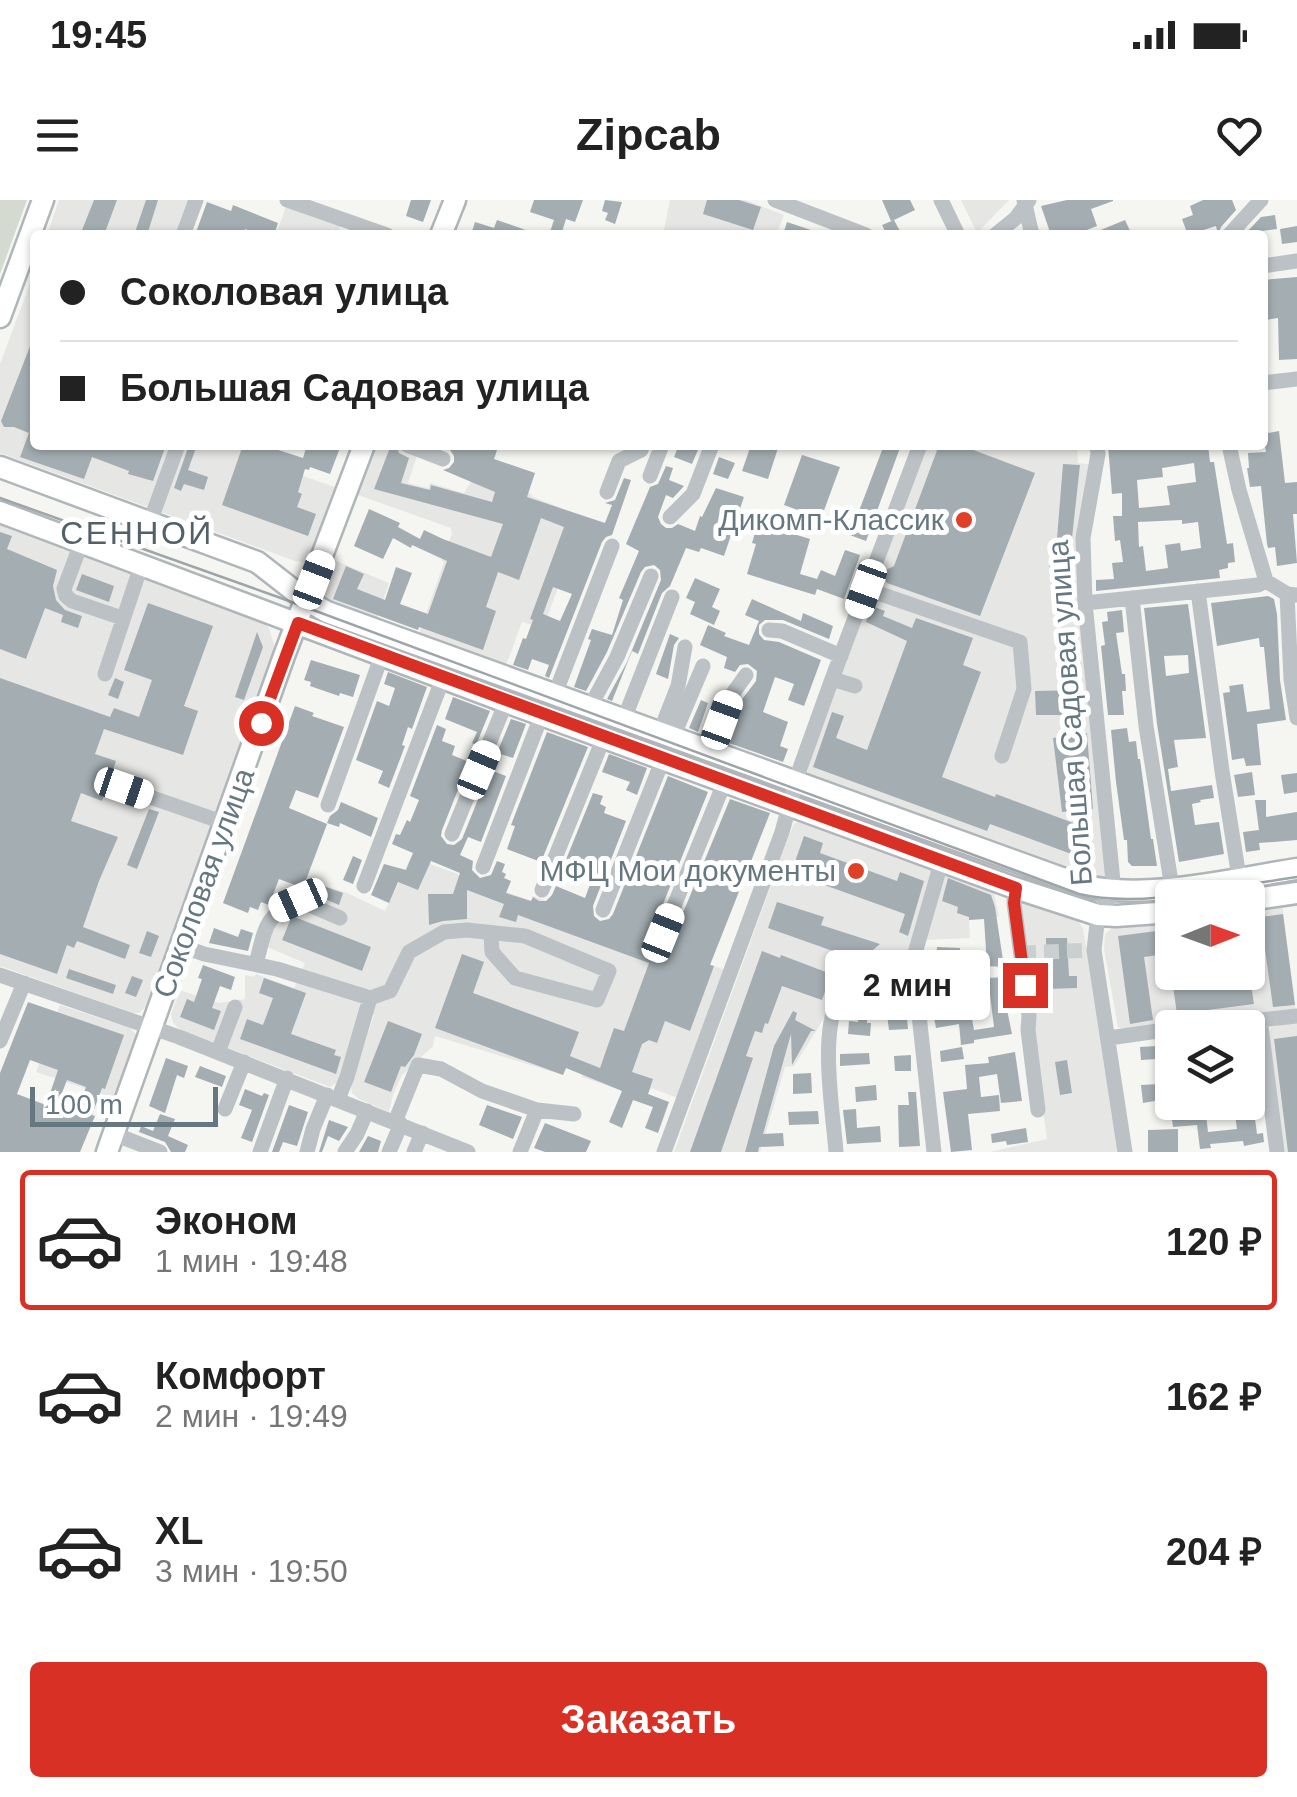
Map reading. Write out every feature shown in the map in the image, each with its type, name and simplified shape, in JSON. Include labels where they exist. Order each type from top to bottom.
[{"type":"main road","points":[[32,230],[43,200]]},
{"type":"main road","points":[[443,230],[454,200]]},
{"type":"main road","points":[[0,318],[30,236]]},
{"type":"main road","name":"Соколовая улица","points":[[110,1143],[362,450]]},
{"type":"main road","points":[[0,467],[258,562],[327,612],[1081,886],[1114,891],[1155,889]]},
{"type":"main road","points":[[0,512],[1016,888],[1098,915],[1155,914]]},
{"type":"main road","points":[[1226,880],[1297,869]]},
{"type":"main road","points":[[1265,897],[1297,892]]},
{"type":"street","points":[[185,230],[196,200]]},
{"type":"street","points":[[287,200],[373,230]]},
{"type":"street","points":[[775,200],[853,230]]},
{"type":"street","points":[[941,200],[956,230]]},
{"type":"street","points":[[1234,230],[1244,220],[1244,206],[1262,200]]},
{"type":"street","points":[[1001,230],[1016,218],[1026,201]]},
{"type":"street","points":[[1026,201],[1031,230]]},
{"type":"street","points":[[1268,265],[1297,261]]},
{"type":"street","points":[[1268,382],[1297,379]]},
{"type":"street","points":[[150,522],[176,450]]},
{"type":"street","points":[[420,450],[443,459]]},
{"type":"street","points":[[606,492],[619,462],[641,450]]},
{"type":"street","points":[[650,476],[660,450]]},
{"type":"street","points":[[670,517],[693,494],[710,450]]},
{"type":"street","points":[[664,1152],[782,832],[832,679],[918,450]]},
{"type":"street","name":"Большая Садовая улица","points":[[1098,450],[1083,538],[1085,603],[1114,891],[1098,915],[1094,950],[1123,1151]]},
{"type":"street","points":[[1229,450],[1266,581],[1292,594],[1291,679],[1297,718]]},
{"type":"street","points":[[82,541],[64,589],[66,596],[122,618]]},
{"type":"street","points":[[555,694],[612,546]]},
{"type":"street","points":[[104,674],[142,563]]},
{"type":"street","points":[[590,707],[618,658],[650,576]]},
{"type":"street","points":[[1085,603],[1258,586],[1266,581]]},
{"type":"street","points":[[866,589],[1020,642],[1024,689],[1002,756]]},
{"type":"street","points":[[1198,591],[1239,878]]},
{"type":"street","points":[[624,719],[672,598]]},
{"type":"street","points":[[1132,598],[1144,710],[1171,880]]},
{"type":"street","points":[[770,630],[782,631],[841,656]]},
{"type":"street","points":[[667,735],[685,648]]},
{"type":"street","points":[[328,805],[382,654]]},
{"type":"street","points":[[667,735],[703,666]]},
{"type":"street","points":[[711,752],[731,696],[746,675]]},
{"type":"street","points":[[364,886],[443,678]]},
{"type":"street","points":[[832,679],[855,686]]},
{"type":"street","points":[[452,834],[506,702]]},
{"type":"street","points":[[484,867],[542,714]]},
{"type":"street","points":[[542,890],[604,737]]},
{"type":"street","points":[[603,910],[664,759]]},
{"type":"street","points":[[663,933],[725,782]]},
{"type":"street","points":[[124,788],[225,823]]},
{"type":"street","points":[[934,1152],[913,960],[942,860]]},
{"type":"street","points":[[1016,888],[1014,903],[1038,1110]]},
{"type":"street","points":[[256,964],[277,910],[298,900],[340,918]]},
{"type":"street","points":[[182,946],[277,969],[370,998],[390,991],[410,952],[444,932],[467,930],[525,936],[609,971],[597,1000],[515,978],[492,952],[490,934]]},
{"type":"street","points":[[836,1152],[829,1024],[842,992],[858,975],[884,963],[913,960]]},
{"type":"street","points":[[0,976],[287,1078],[422,1133],[439,1146],[461,1151]]},
{"type":"street","points":[[0,1041],[24,984]]},
{"type":"street","points":[[307,1152],[313,1129],[347,1078],[370,998]]},
{"type":"street","points":[[218,1052],[235,1007]]},
{"type":"street","points":[[1265,1019],[1297,1016]]},
{"type":"street","points":[[1109,1038],[1155,1031]]},
{"type":"street","points":[[1265,1061],[1276,1152]]},
{"type":"street","points":[[225,1110],[244,1062]]},
{"type":"street","points":[[389,1152],[418,1065],[441,1069],[482,1091],[538,1110],[574,1114]]},
{"type":"street","points":[[260,1152],[287,1078]]},
{"type":"street","points":[[520,1152],[538,1110]]},
{"type":"street","points":[[346,1152],[368,1111]]},
{"type":"street","points":[[414,1152],[422,1133]]},
{"type":"street","points":[[110,1143],[160,1152]]},
{"type":"shaded area","points":[[0,200],[27,200],[0,274]]},
{"type":"shaded area","points":[[59,200],[200,200],[188,230],[49,230]]},
{"type":"shaded area","points":[[670,200],[745,200],[784,215],[778,230],[664,230]]},
{"type":"shaded area","points":[[961,200],[1009,200],[980,230],[976,230]]},
{"type":"shaded area","points":[[286,206],[341,225],[338,230],[278,230]]},
{"type":"shaded area","points":[[30,283],[30,450],[273,450],[283,469],[335,487],[308,559],[295,561],[0,453],[0,364]]},
{"type":"shaded area","points":[[375,450],[410,450],[418,453],[408,483],[428,488],[430,483],[464,493],[476,474],[578,515],[569,558],[543,628],[522,622],[504,671],[417,640],[444,562],[441,560],[451,528],[358,495]]},
{"type":"shaded area","points":[[925,450],[1077,450],[1078,463],[1089,464],[1079,536],[1107,884],[808,776],[807,764]]},
{"type":"shaded area","points":[[0,520],[259,618],[269,628],[274,644],[273,661],[149,1004],[139,1013],[0,966]]},
{"type":"shaded area","points":[[334,560],[389,583],[375,624],[323,602],[322,592]]},
{"type":"shaded area","points":[[801,820],[935,864],[909,950],[905,955],[858,972],[794,1066],[785,1067],[760,1152],[674,1152],[790,833]]},
{"type":"shaded area","points":[[411,857],[531,901],[533,896],[725,970],[678,1098],[651,1088],[649,1092],[614,1082],[612,1087],[582,1077],[587,1063],[571,1056],[563,1075],[435,1036],[433,1046],[402,1075],[389,1112],[352,1093],[351,1085],[374,1015],[363,1011],[338,1082],[330,1087],[181,1030],[173,1023],[171,1014],[180,990],[219,1003],[245,999],[245,975],[256,974],[294,988],[305,963],[267,947],[280,912],[322,885],[385,911]]},
{"type":"shaded area","points":[[943,873],[993,889],[999,917],[969,920],[970,938],[924,940]]},
{"type":"shaded area","points":[[1021,899],[1068,916],[1083,929],[1119,1152],[990,1152],[1047,1139],[1032,1035]]},
{"type":"shaded area","points":[[1282,903],[1296,1011],[1274,1014],[1265,1010],[1155,1010],[1155,1026],[1125,1030],[1118,1027],[1104,949],[1105,934],[1113,927],[1155,921],[1155,990],[1265,990],[1265,906]]},
{"type":"shaded area","points":[[60,1005],[130,1028],[138,1037],[117,1099],[36,1072]]},
{"type":"shaded area","points":[[1297,1021],[1297,1152],[1283,1152],[1268,1032],[1272,1027]]},
{"type":"building","points":[[94,200],[117,200],[106,230],[82,230]]},
{"type":"building","points":[[146,200],[158,200],[149,230],[136,230]]},
{"type":"building","points":[[411,200],[431,200],[423,222],[406,216]]},
{"type":"building","points":[[534,200],[583,200],[575,222],[566,219],[563,230],[551,230],[554,220],[530,212]]},
{"type":"building","points":[[605,200],[622,202],[615,224],[605,220]]},
{"type":"building","points":[[707,200],[739,200],[761,207],[753,230],[703,214]]},
{"type":"building","points":[[882,200],[910,200],[915,210],[891,221]]},
{"type":"building","points":[[1067,200],[1113,200],[1091,209],[1097,226],[1087,230],[1049,230],[1041,206]]},
{"type":"building","points":[[1203,200],[1232,200],[1236,210],[1220,230],[1216,226],[1186,230],[1182,219],[1193,215],[1190,206]]},
{"type":"building","points":[[207,202],[231,211],[233,205],[278,223],[276,230],[197,230]]},
{"type":"building","points":[[1275,215],[1277,229],[1249,230],[1261,217]]},
{"type":"building","points":[[497,220],[526,230],[473,230],[475,222],[494,228]]},
{"type":"building","points":[[894,220],[899,230],[884,230],[882,225]]},
{"type":"building","points":[[1125,220],[1130,230],[1101,230]]},
{"type":"building","points":[[787,222],[811,230],[785,230]]},
{"type":"building","points":[[1297,226],[1297,242],[1282,244],[1280,229]]},
{"type":"building","points":[[1297,277],[1297,359],[1279,360],[1278,318],[1268,320],[1268,279]]},
{"type":"building","points":[[30,346],[30,450],[164,450],[153,481],[92,457],[84,479],[20,457],[29,433],[4,427],[1,421]]},
{"type":"building","points":[[1279,431],[1285,483],[1297,482],[1297,514],[1293,514],[1297,563],[1277,566],[1275,547],[1268,548],[1267,544],[1261,486],[1250,487],[1247,468],[1248,453],[1268,450],[1268,433]]},
{"type":"building","points":[[187,450],[195,450],[188,470],[208,477],[204,490],[184,484],[181,491],[174,488]]},
{"type":"building","points":[[241,450],[278,450],[303,458],[305,450],[339,450],[330,474],[305,469],[297,507],[316,514],[308,536],[222,505]]},
{"type":"building","points":[[389,450],[398,450],[409,458],[401,483],[430,490],[431,485],[492,502],[495,492],[443,470],[454,462],[450,450],[497,450],[494,459],[535,473],[527,497],[605,523],[612,505],[605,503],[615,500],[624,478],[631,480],[612,535],[602,542],[549,678],[545,676],[549,665],[532,659],[528,670],[513,665],[523,638],[526,639],[564,527],[541,518],[519,580],[498,572],[486,607],[496,611],[483,650],[333,599],[346,566],[364,574],[357,589],[385,600],[396,567],[412,573],[400,604],[428,614],[447,561],[393,538],[383,559],[354,546],[369,509],[400,523],[398,527],[420,539],[424,530],[491,557],[503,524],[374,489]],"holes":[[[553,587],[572,594],[560,621],[543,614]]]},
{"type":"building","points":[[677,450],[698,450],[692,464],[674,457]]},
{"type":"building","points":[[749,450],[777,450],[768,479],[742,471]]},
{"type":"building","points":[[882,450],[899,450],[866,541],[839,531],[845,515],[856,519]]},
{"type":"building","name":"Дикомп-Классик","points":[[937,450],[973,450],[1035,473],[980,616],[887,583],[886,570],[894,566]]},
{"type":"building","points":[[1108,450],[1209,450],[1210,462],[1214,462],[1227,544],[1233,543],[1235,562],[1219,570],[1220,578],[1096,591],[1096,580],[1114,579],[1112,563],[1123,562],[1120,540],[1115,541],[1113,516],[1122,516],[1122,493],[1112,494]],"holes":[[[1194,463],[1196,482],[1167,486],[1170,505],[1139,508],[1137,480],[1163,477],[1162,468]],[[1182,520],[1182,524],[1198,522],[1201,548],[1181,551],[1180,543],[1165,545],[1168,568],[1146,571],[1143,546],[1139,547],[1138,522]]]},
{"type":"building","points":[[802,455],[840,467],[819,524],[805,518],[806,513],[784,505]]},
{"type":"building","points":[[719,457],[735,463],[728,479],[713,474]]},
{"type":"building","points":[[1063,464],[1080,465],[1072,538],[1074,598],[1053,601],[1049,564],[1055,563]]},
{"type":"building","points":[[666,466],[673,468],[669,480],[684,486],[673,498],[666,495],[658,517],[666,528],[678,524],[695,531],[716,488],[744,497],[724,556],[701,548],[699,552],[686,548],[670,586],[662,593],[638,654],[632,651],[612,701],[607,699],[661,580],[660,570],[654,565],[641,572],[607,652],[586,691],[574,687],[592,629],[612,635],[623,600],[619,598],[639,551],[626,544],[650,487],[658,484]]},
{"type":"building","points":[[758,523],[810,539],[800,574],[817,579],[821,570],[835,576],[845,550],[860,555],[844,599],[817,589],[815,595],[747,574]]},
{"type":"building","points":[[0,532],[12,536],[7,549],[57,570],[53,586],[56,600],[65,610],[82,616],[78,628],[61,622],[63,615],[45,608],[26,659],[0,649]]},
{"type":"building","points":[[82,574],[114,586],[109,602],[76,590]]},
{"type":"building","points":[[695,578],[720,589],[712,607],[720,611],[714,625],[690,614],[695,602],[686,598]]},
{"type":"building","points":[[1268,596],[1274,599],[1277,614],[1286,720],[1257,724],[1261,765],[1246,766],[1244,758],[1232,760],[1223,693],[1230,692],[1229,686],[1243,684],[1247,712],[1270,709],[1264,647],[1260,647],[1259,638],[1217,646],[1211,603]]},
{"type":"building","points":[[752,599],[801,621],[803,613],[833,626],[829,639],[783,620],[765,620],[759,625],[764,640],[779,642],[821,660],[804,706],[788,700],[794,684],[775,677],[763,712],[788,722],[780,746],[788,749],[783,762],[726,742],[743,698],[756,681],[757,671],[748,664],[740,665],[735,672],[724,668],[727,657],[700,645],[708,625],[749,645],[759,621],[745,615]]},
{"type":"building","points":[[148,603],[213,626],[184,706],[198,711],[183,755],[104,729],[95,754],[116,761],[102,801],[81,793],[71,821],[118,837],[83,927],[130,945],[125,959],[77,941],[74,948],[67,945],[57,974],[0,954],[0,678],[110,717],[114,708],[139,717],[152,680],[124,670]]},
{"type":"building","points":[[1188,604],[1206,738],[1174,740],[1178,767],[1168,769],[1171,791],[1212,785],[1214,798],[1192,804],[1195,825],[1219,822],[1224,854],[1179,862],[1144,608]],"holes":[[[1188,655],[1189,673],[1166,676],[1164,656]]]},
{"type":"building","points":[[872,606],[885,611],[883,616],[912,628],[916,618],[973,638],[963,665],[981,672],[942,777],[1084,827],[1074,855],[990,824],[987,831],[813,767],[832,712],[844,716],[836,738],[867,750],[907,641],[866,622]]},
{"type":"building","points":[[1122,610],[1124,632],[1116,633],[1125,674],[1124,715],[1108,715],[1102,622],[1108,621],[1107,612]]},
{"type":"building","points":[[257,632],[263,647],[244,700],[235,697]]},
{"type":"building","points":[[670,634],[679,638],[674,645],[668,679],[656,674]]},
{"type":"building","points":[[311,660],[360,675],[353,697],[310,686],[311,682],[304,680]]},
{"type":"building","points":[[388,672],[427,687],[412,729],[408,727],[389,788],[378,783],[383,771],[356,760],[377,701],[389,706],[395,688],[384,684]]},
{"type":"building","points":[[115,678],[124,682],[118,699],[108,695]]},
{"type":"building","points":[[1080,690],[1080,715],[1036,715],[1035,691]]},
{"type":"building","points":[[453,697],[490,711],[476,745],[472,743],[477,732],[445,719]]},
{"type":"building","points":[[701,700],[708,703],[698,732],[689,728]]},
{"type":"building","points":[[295,706],[344,727],[318,798],[296,790],[289,808],[327,824],[303,888],[279,879],[269,905],[261,902],[258,910],[250,907],[248,913],[223,903]]},
{"type":"building","points":[[511,719],[526,724],[513,758],[497,753]]},
{"type":"building","points":[[437,725],[446,729],[442,741],[455,746],[452,755],[469,762],[442,830],[447,844],[454,845],[462,839],[490,770],[506,776],[481,842],[468,837],[460,855],[473,861],[472,870],[480,878],[491,875],[497,861],[505,864],[504,878],[511,881],[506,893],[546,901],[556,886],[585,898],[592,879],[563,867],[593,793],[603,796],[600,804],[606,807],[604,813],[626,821],[593,906],[594,916],[600,921],[613,914],[668,776],[708,792],[653,929],[654,939],[660,944],[673,937],[730,799],[770,813],[710,965],[714,966],[690,1031],[665,1021],[657,1043],[649,1040],[642,1044],[632,1072],[653,1079],[648,1094],[669,1102],[658,1133],[645,1128],[653,1107],[633,1100],[622,1128],[609,1122],[622,1091],[566,1068],[563,1075],[435,1028],[462,954],[484,962],[473,993],[579,1032],[570,1056],[600,1068],[614,1028],[624,1031],[649,963],[518,915],[516,922],[499,917],[504,904],[467,890],[467,919],[429,925],[428,894],[453,894],[460,873],[431,861],[418,890],[398,882],[389,903],[371,895],[384,864],[406,870],[413,853],[392,844],[407,820],[410,822],[419,800],[410,796]]},
{"type":"building","points":[[1127,728],[1129,742],[1136,741],[1140,759],[1157,866],[1132,866],[1128,862],[1111,730]]},
{"type":"building","points":[[547,732],[588,747],[541,862],[507,849],[515,826],[511,825]]},
{"type":"building","points":[[1087,733],[1093,809],[1062,812],[1053,738]]},
{"type":"building","points":[[609,754],[647,768],[637,795],[626,790],[630,782],[602,772]]},
{"type":"building","points":[[1252,772],[1255,795],[1238,797],[1234,775]]},
{"type":"building","points":[[1297,773],[1297,792],[1284,794],[1281,775]]},
{"type":"building","points":[[1255,800],[1266,800],[1266,817],[1297,812],[1297,840],[1259,843],[1260,850],[1246,852],[1243,832],[1259,830]]},
{"type":"building","points":[[341,802],[378,818],[371,837],[340,823],[339,827],[327,823]]},
{"type":"building","points":[[149,809],[159,812],[137,869],[127,865]]},
{"type":"building","points":[[804,836],[823,843],[820,853],[897,881],[900,872],[924,881],[908,936],[899,932],[905,914],[791,873]]},
{"type":"building","points":[[353,856],[362,860],[353,884],[343,880]]},
{"type":"building","points":[[948,878],[991,895],[1004,967],[987,966],[984,919],[969,920],[957,913],[958,907],[942,901]]},
{"type":"building","points":[[323,886],[343,893],[339,905],[320,897]]},
{"type":"building","points":[[777,902],[824,917],[821,925],[880,944],[861,960],[850,956],[850,949],[847,956],[768,928]]},
{"type":"building","points":[[1283,914],[1295,1005],[1273,1007],[1265,917]]},
{"type":"building","points":[[292,916],[371,947],[362,971],[282,940]]},
{"type":"building","points":[[214,928],[238,937],[241,929],[253,933],[248,951],[209,943]]},
{"type":"building","points":[[147,931],[159,936],[151,957],[139,953]]},
{"type":"building","points":[[1155,931],[1155,955],[1144,957],[1153,1020],[1130,1024],[1118,936]]},
{"type":"building","points":[[1046,938],[1067,938],[1069,976],[1077,976],[1077,988],[1047,989]]},
{"type":"building","points":[[937,947],[960,948],[959,964],[936,963]]},
{"type":"building","points":[[762,951],[839,977],[831,988],[827,986],[822,1000],[782,986],[768,1024],[765,1023],[762,1033],[755,1031],[746,1056],[753,1058],[721,1152],[690,1152]]},
{"type":"building","points":[[203,965],[235,977],[231,990],[220,986],[212,1008],[221,1011],[214,1030],[180,1017],[187,999],[194,1002]]},
{"type":"building","points":[[69,969],[116,985],[113,994],[66,978]]},
{"type":"building","points":[[132,976],[143,980],[136,997],[125,993]]},
{"type":"building","points":[[903,976],[908,1029],[889,1030],[887,1015],[895,1014],[887,977]]},
{"type":"building","points":[[1004,977],[1012,1034],[961,1045],[959,1024],[936,1028],[935,984],[965,981],[974,1030],[994,1027],[988,978]]},
{"type":"building","points":[[264,978],[306,993],[291,1034],[336,1050],[334,1055],[341,1057],[336,1074],[240,1039],[247,1019],[263,1025],[273,998],[259,993]]},
{"type":"building","points":[[865,985],[870,1036],[848,1034],[849,1021],[858,1022],[857,998],[852,998]]},
{"type":"building","points":[[1174,990],[1252,990],[1254,1004],[1176,1010]]},
{"type":"building","points":[[28,1002],[124,1035],[80,1152],[0,1152],[0,1073]],"holes":[[[30,1060],[58,1070],[46,1105],[17,1094]],[[67,1080],[86,1087],[78,1110],[58,1103]]]},
{"type":"building","points":[[793,1011],[797,1013],[795,1020],[816,1031],[811,1031],[792,1065],[791,1034],[763,1134],[783,1133],[784,1146],[745,1152],[774,1046]]},
{"type":"building","points":[[388,1021],[422,1034],[414,1055],[405,1067],[401,1066],[391,1092],[364,1082]]},
{"type":"building","points":[[1297,1036],[1297,1152],[1288,1152],[1274,1039]]},
{"type":"building","points":[[1155,1046],[1155,1059],[1141,1060],[1140,1047]]},
{"type":"building","points":[[962,1047],[964,1059],[941,1062],[940,1051]]},
{"type":"building","points":[[1015,1052],[1022,1101],[1001,1103],[997,1074],[979,1077],[981,1097],[999,1095],[1000,1111],[968,1114],[972,1150],[951,1152],[943,1092],[967,1089],[965,1065],[989,1063],[988,1057]]},
{"type":"building","points":[[869,1053],[870,1064],[840,1066],[840,1054]]},
{"type":"building","points":[[911,1055],[911,1071],[895,1071],[894,1056]]},
{"type":"building","points":[[166,1058],[188,1066],[184,1078],[177,1075],[165,1113],[149,1106]]},
{"type":"building","points":[[1067,1060],[1072,1093],[1060,1095],[1055,1062]]},
{"type":"building","points":[[200,1066],[226,1076],[222,1087],[195,1077]]},
{"type":"building","points":[[811,1073],[812,1093],[793,1094],[793,1074]]},
{"type":"building","points":[[1155,1084],[1155,1101],[1143,1103],[1141,1085]]},
{"type":"building","points":[[876,1085],[877,1100],[856,1102],[855,1087]]},
{"type":"building","points":[[245,1089],[269,1095],[252,1142],[241,1138],[252,1110],[239,1105]]},
{"type":"building","points":[[908,1092],[916,1092],[920,1146],[899,1147],[898,1105],[909,1105]]},
{"type":"building","points":[[289,1105],[308,1112],[297,1146],[283,1142],[279,1152],[272,1152]]},
{"type":"building","points":[[487,1105],[522,1117],[513,1139],[479,1125]]},
{"type":"building","points":[[856,1109],[857,1128],[880,1126],[881,1142],[847,1144],[843,1110]]},
{"type":"building","points":[[818,1111],[819,1124],[789,1125],[788,1112]]},
{"type":"building","points":[[160,1114],[175,1119],[168,1136],[188,1145],[185,1152],[171,1152],[165,1142],[139,1132],[141,1126],[153,1131]]},
{"type":"building","points":[[329,1120],[348,1127],[339,1141],[328,1136],[319,1152]]},
{"type":"building","points":[[1172,1120],[1207,1120],[1208,1132],[1237,1129],[1236,1120],[1255,1120],[1257,1134],[1263,1133],[1264,1142],[1244,1146],[1243,1141],[1210,1144],[1211,1148],[1200,1149],[1197,1125],[1173,1127]]},
{"type":"building","points":[[545,1123],[591,1141],[586,1152],[545,1152],[534,1148]]},
{"type":"building","points":[[1026,1128],[1028,1142],[992,1143],[991,1134]]},
{"type":"building","points":[[1178,1129],[1178,1152],[1148,1152],[1148,1130]]},
{"type":"building","points":[[368,1136],[381,1141],[378,1152],[359,1152]]},
{"type":"tunnel","points":[[1021,953],[1094,950]]},
{"type":"tram line","points":[[0,498],[1079,894],[1158,898],[1297,877]]},
{"type":"place","name":"Дикомп-Классик","points":[[964,520]]},
{"type":"place","name":"МФЦ Мои документы","points":[[856,871]]},
{"type":"district","name":"СЕННОЙ","points":[[137,533]]},
{"type":"route","points":[[261,723],[298,623],[1016,888],[1014,903],[1025,985]]}]
